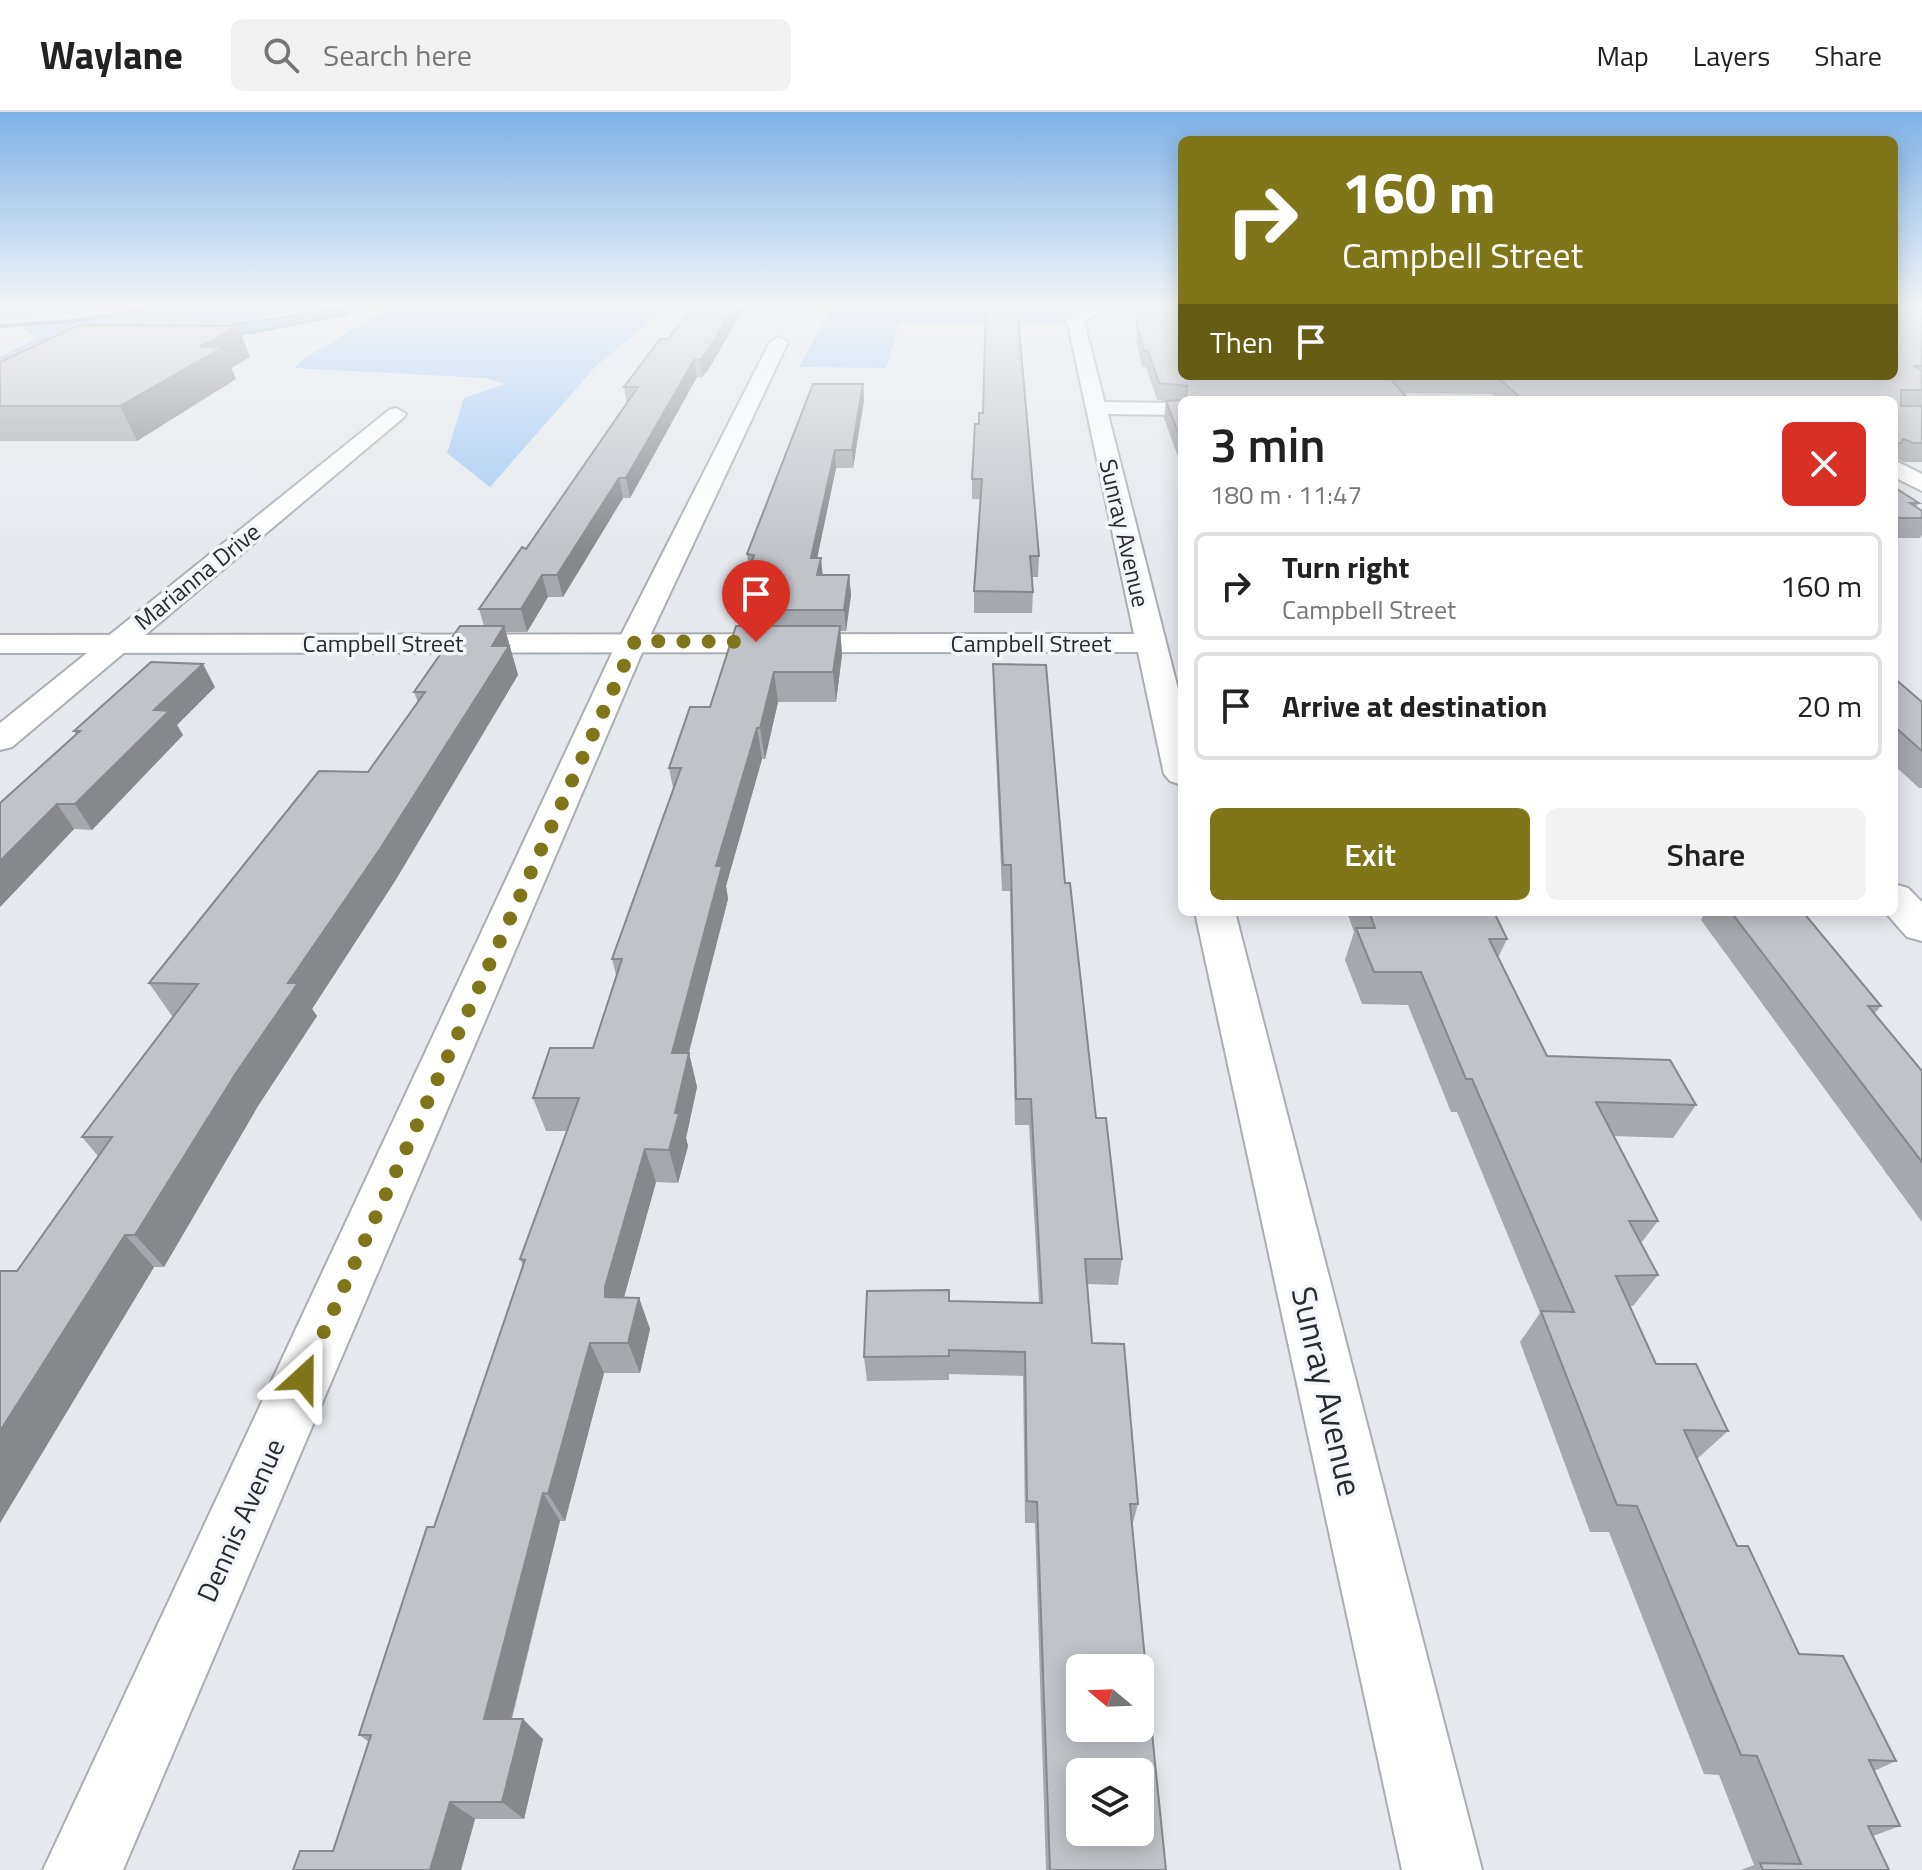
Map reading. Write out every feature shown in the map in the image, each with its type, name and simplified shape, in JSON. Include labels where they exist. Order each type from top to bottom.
[{"type":"street","name":"Dennis Avenue","points":[[83,1870],[635,641],[757,387]]},
{"type":"street","name":"Sunray Avenue","points":[[1091,387],[1178,757]]},
{"type":"street","points":[[1096,408],[1178,409]]},
{"type":"street","name":"Marianna Drive","points":[[0,740],[396,414]]},
{"type":"street","points":[[1898,469],[1922,484]]},
{"type":"street","name":"Campbell Street","points":[[0,644],[635,641],[1151,643]]},
{"type":"street","points":[[1898,901],[1922,927]]},
{"type":"street","name":"Sunray Avenue","points":[[1216,916],[1442,1870]]},
{"type":"shaded area","points":[[496,387],[578,387],[490,487],[447,453],[464,398]]},
{"type":"building","points":[[0,387],[153,387],[120,406],[0,406]]},
{"type":"building","points":[[638,387],[678,387],[626,478],[619,478],[557,575],[542,575],[521,609],[479,609],[522,547],[526,549]]},
{"type":"building","points":[[812,387],[862,387],[852,450],[835,450],[811,558],[821,558],[817,575],[849,575],[844,610],[745,610],[753,588],[743,588],[754,555],[747,554]]},
{"type":"building","points":[[984,387],[1024,387],[1039,556],[1030,556],[1033,592],[974,591],[982,479],[972,479],[975,424],[979,424],[979,413],[983,413]]},
{"type":"building","points":[[1187,387],[1398,387],[1406,396],[1186,396]]},
{"type":"building","points":[[1508,387],[1922,387],[1922,390],[1901,390],[1901,406],[1922,406],[1922,443],[1903,439],[1898,443],[1898,396],[1518,396]]},
{"type":"building","points":[[1178,400],[1178,432],[1166,401]]},
{"type":"building","points":[[1898,490],[1919,503],[1910,503],[1922,511],[1922,518],[1898,518]]},
{"type":"building","points":[[460,626],[504,626],[492,646],[509,646],[380,849],[288,983],[298,983],[236,1073],[135,1235],[125,1235],[0,1431],[0,1271],[17,1271],[112,1137],[82,1137],[198,984],[149,983],[319,771],[368,772],[425,692],[414,692]]},
{"type":"building","points":[[736,626],[840,626],[833,672],[774,672],[760,728],[757,728],[716,866],[722,866],[672,1053],[689,1053],[675,1113],[679,1113],[669,1150],[645,1149],[605,1287],[605,1297],[639,1298],[628,1343],[590,1343],[548,1494],[543,1493],[484,1719],[523,1719],[502,1802],[450,1802],[430,1870],[293,1870],[300,1851],[333,1851],[371,1735],[359,1735],[427,1527],[434,1527],[525,1260],[520,1259],[579,1098],[533,1098],[550,1048],[593,1048],[622,959],[612,959],[681,768],[669,768],[690,707],[710,707]]},
{"type":"building","points":[[151,662],[203,664],[154,710],[169,711],[75,804],[57,804],[0,861],[0,803]]},
{"type":"building","points":[[993,664],[1046,665],[1065,883],[1070,883],[1096,1118],[1106,1118],[1122,1259],[1085,1259],[1092,1343],[1124,1344],[1138,1504],[1130,1504],[1145,1654],[1066,1654],[1066,1742],[1153,1742],[1166,1870],[1050,1870],[1037,1502],[1027,1501],[1025,1352],[949,1350],[949,1356],[864,1357],[867,1291],[949,1290],[949,1301],[1042,1303],[1031,1099],[1016,1099],[1011,865],[1003,865]]},
{"type":"building","points":[[1898,681],[1922,702],[1922,751],[1898,730]]},
{"type":"building","points":[[1370,916],[1496,916],[1507,939],[1489,939],[1547,1056],[1670,1060],[1696,1105],[1596,1102],[1658,1221],[1629,1221],[1658,1275],[1616,1276],[1656,1364],[1696,1364],[1728,1431],[1684,1430],[1737,1546],[1748,1546],[1799,1654],[1843,1656],[1896,1761],[1869,1760],[1900,1826],[1868,1826],[1889,1870],[1763,1870],[1760,1863],[1801,1864],[1757,1756],[1741,1755],[1637,1506],[1617,1505],[1541,1311],[1574,1312],[1472,1079],[1466,1079],[1421,972],[1374,972],[1356,928],[1375,928]]},
{"type":"building","points":[[1734,916],[1806,916],[1881,1006],[1868,1006],[1922,1071],[1922,1162]]},
{"type":"route","points":[[303,1378],[626,655],[635,641],[756,642]]}]
